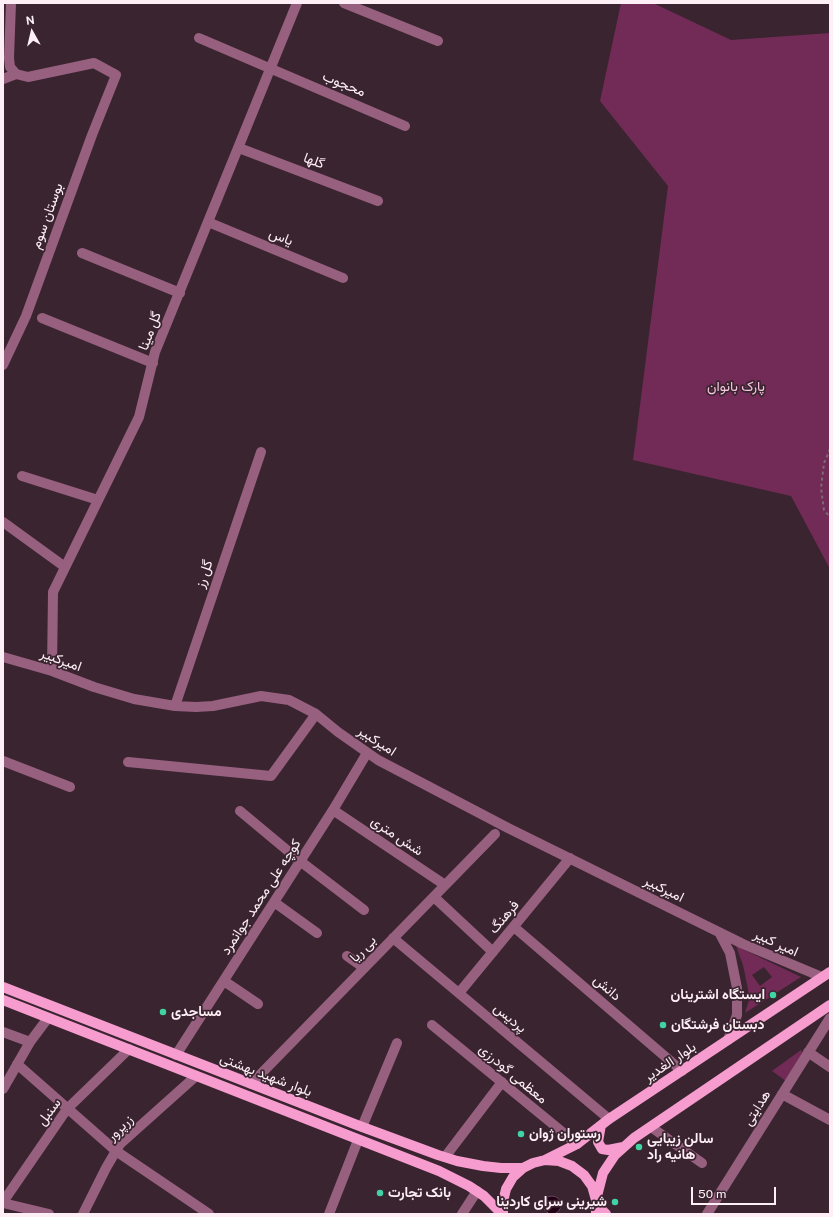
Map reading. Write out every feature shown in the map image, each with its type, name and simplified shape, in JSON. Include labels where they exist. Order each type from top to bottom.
[{"type":"main road","name":"بلوار الغدیر","points":[[523,1168],[533,1163],[545,1160],[577,1144],[605,1122],[826,975]]},
{"type":"main road","name":"بلوار شهید بهشتی","points":[[3,987],[362,1127],[445,1157],[457,1161],[501,1168],[523,1168]]},
{"type":"main road","name":"بلوار شهید بهشتی","points":[[3,1000],[465,1183],[503,1214]]},
{"type":"main road","points":[[596,1206],[603,1173],[615,1155],[625,1146],[830,1005]]},
{"type":"main road","points":[[605,1122],[598,1142],[602,1149],[608,1150],[625,1146]]},
{"type":"main road","points":[[545,1160],[559,1161],[572,1166],[584,1175],[592,1186],[596,1206],[606,1214]]},
{"type":"main road","points":[[503,1214],[503,1202],[506,1188],[513,1177],[523,1168]]},
{"type":"street","points":[[3,79],[16,74],[10,68],[9,58],[10,3]]},
{"type":"street","name":"گل مینا","points":[[52,671],[53,592],[139,418],[152,363],[297,3]]},
{"type":"street","points":[[344,3],[438,41]]},
{"type":"street","name":"محجوب","points":[[199,38],[405,126]]},
{"type":"street","name":"بوستان سوم","points":[[3,365],[26,316],[92,135],[116,75],[94,63],[28,77],[16,74]]},
{"type":"street","name":"گلها","points":[[239,148],[378,201]]},
{"type":"street","name":"یاس","points":[[208,222],[343,278]]},
{"type":"street","points":[[82,253],[180,293]]},
{"type":"street","points":[[42,318],[152,363]]},
{"type":"street","name":"گل رز","points":[[175,706],[260,452]]},
{"type":"street","points":[[22,476],[98,500]]},
{"type":"street","points":[[3,522],[65,568]]},
{"type":"street","name":"امیرکبیر","points":[[3,657],[52,671],[94,687],[134,699],[175,706],[196,708],[267,696],[289,700],[316,714],[378,760],[719,932]]},
{"type":"street","points":[[128,762],[272,776],[316,714]]},
{"type":"street","name":"کوچه علی محمد جوانمرد","points":[[176,1055],[333,810],[367,753]]},
{"type":"street","points":[[3,761],[70,787]]},
{"type":"street","name":"شش متری","points":[[333,810],[445,885]]},
{"type":"street","points":[[240,811],[300,861],[364,910]]},
{"type":"street","name":"بی ریا","points":[[251,1084],[495,834]]},
{"type":"street","name":"فرهنگ","points":[[459,993],[570,858]]},
{"type":"street","points":[[434,897],[493,952]]},
{"type":"street","points":[[274,902],[317,933]]},
{"type":"street","name":"دانش","points":[[514,927],[682,1071]]},
{"type":"street","points":[[719,932],[730,953],[737,988],[737,1015],[728,1040]]},
{"type":"street","name":"امیر کبیر","points":[[719,932],[788,964],[826,975]]},
{"type":"street","name":"پردیس","points":[[393,938],[459,993],[605,1122]]},
{"type":"street","points":[[347,956],[364,968]]},
{"type":"street","points":[[224,981],[258,1004]]},
{"type":"street","points":[[3,1089],[30,1042],[48,1018]]},
{"type":"street","name":"هدایتی","points":[[707,1214],[830,1018]]},
{"type":"street","name":"معظمی گودرزی","points":[[432,1024],[499,1086],[577,1144]]},
{"type":"street","points":[[3,1032],[30,1042]]},
{"type":"street","points":[[362,1127],[396,1043]]},
{"type":"street","name":"سنبل","points":[[3,1202],[67,1109],[129,1049]]},
{"type":"street","points":[[808,1052],[830,1066]]},
{"type":"street","points":[[18,1064],[116,1151],[207,1214]]},
{"type":"street","name":"زرپرور","points":[[83,1214],[120,1144],[196,1076]]},
{"type":"street","points":[[445,1157],[499,1086]]},
{"type":"street","points":[[782,1094],[830,1120]]},
{"type":"street","points":[[651,1127],[702,1163]]},
{"type":"street","points":[[329,1214],[358,1140]]},
{"type":"street","points":[[462,1214],[477,1192]]},
{"type":"street","points":[[3,1202],[49,1214]]},
{"type":"path","points":[[830,449],[824,463],[821,488],[824,510],[830,517]]},
{"type":"green space","name":"پارک بانوان","points":[[621,3],[653,3],[731,40],[830,33],[830,569],[791,496],[633,460],[668,186],[600,101]]},
{"type":"green space","points":[[736,946],[801,977],[745,1013],[749,1000],[743,965]],"holes":[[[764,967],[772,977],[760,986],[752,975]]]},
{"type":"green space","points":[[801,1050],[803,1053],[786,1081],[772,1071]]},
{"type":"shaded area","points":[[552,1196],[558,1199],[561,1205],[558,1211],[552,1214],[546,1211],[543,1205],[546,1199]]},
{"type":"place","name":"ایستگاه اشترینان","points":[[773,995]]},
{"type":"place","name":"مساجدی","points":[[163,1012]]},
{"type":"place","name":"دبستان فرشتگان","points":[[663,1025]]},
{"type":"place","name":"رستوران ژوان","points":[[521,1134]]},
{"type":"place","name":"سالن زیبایی هانيه راد","points":[[639,1147]]},
{"type":"place","name":"بانک تجارت","points":[[380,1193]]},
{"type":"place","name":"شیرینی سرای کاردینا","points":[[615,1202]]}]
